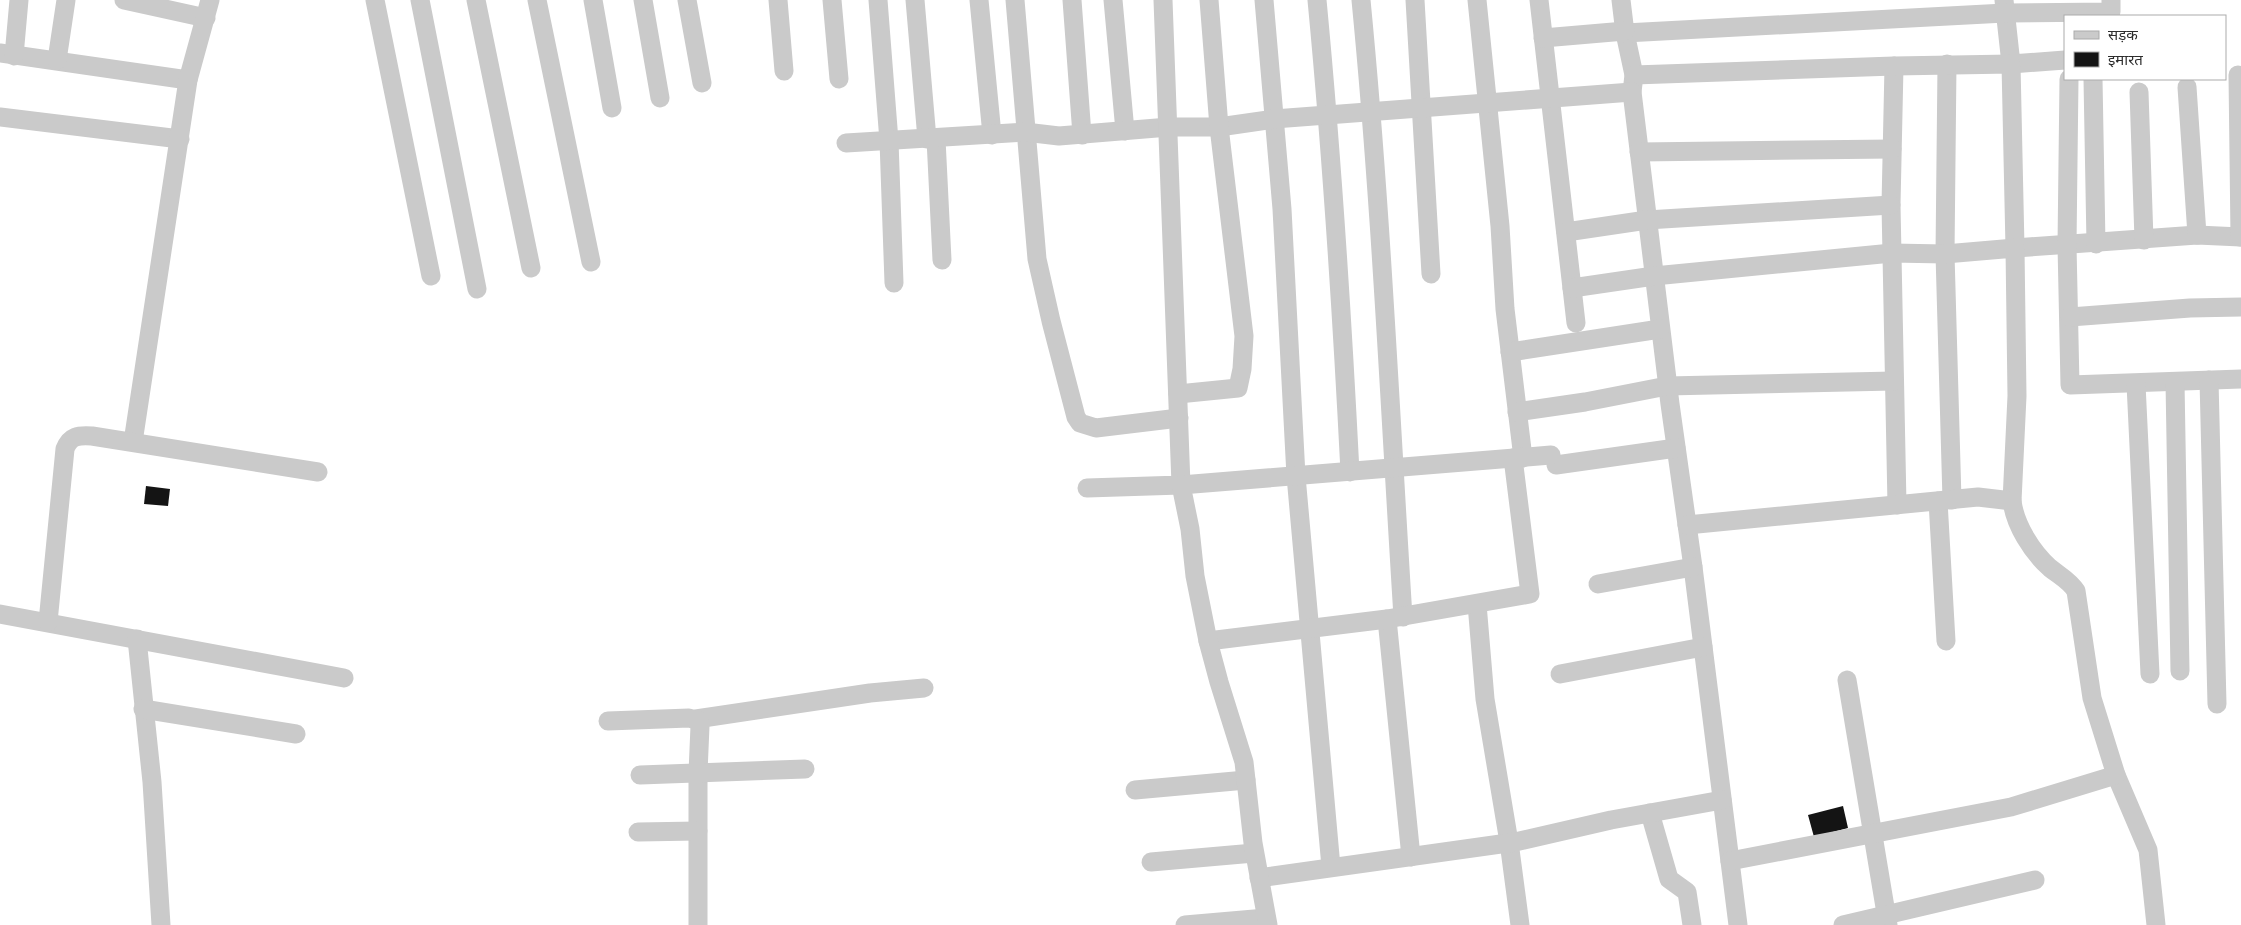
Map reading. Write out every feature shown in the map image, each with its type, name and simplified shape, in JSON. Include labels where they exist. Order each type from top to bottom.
[{"type":"street","points":[[19,0],[7,55],[57,60],[188,80]]},
{"type":"street","points":[[57,60],[66,0]]},
{"type":"street","points":[[124,0],[208,9],[188,80],[133,442]]},
{"type":"street","points":[[374,0],[431,276]]},
{"type":"street","points":[[420,0],[477,289]]},
{"type":"street","points":[[476,0],[531,268]]},
{"type":"street","points":[[536,0],[591,262]]},
{"type":"street","points":[[593,0],[612,108]]},
{"type":"street","points":[[643,0],[660,98]]},
{"type":"street","points":[[687,0],[702,83]]},
{"type":"street","points":[[778,0],[784,71]]},
{"type":"street","points":[[832,0],[838,79]]},
{"type":"street","points":[[878,0],[888,141],[894,283]]},
{"type":"street","points":[[915,0],[932,139],[942,260]]},
{"type":"street","points":[[979,0],[992,135]]},
{"type":"street","points":[[1015,0],[1039,268],[1076,417],[1080,423],[1096,428],[1179,418]]},
{"type":"street","points":[[1072,0],[1082,134]]},
{"type":"street","points":[[1113,0],[1125,131]]},
{"type":"street","points":[[1162,0],[1169,127],[1181,485],[1190,529],[1195,576],[1208,641],[1244,762],[1254,853],[1267,922],[1184,925]]},
{"type":"street","points":[[1178,394],[1238,388],[1242,370],[1244,336],[1218,127],[1209,0]]},
{"type":"street","points":[[1264,0],[1282,209],[1296,476],[1331,868]]},
{"type":"street","points":[[1317,0],[1341,287],[1350,472]]},
{"type":"street","points":[[1361,0],[1372,111],[1394,469],[1395,618],[1411,857]]},
{"type":"street","points":[[1416,0],[1431,274]]},
{"type":"street","points":[[1208,641],[1310,630],[1395,618],[1530,594],[1518,458],[1517,412],[1477,0]]},
{"type":"street","points":[[1539,0],[1548,98],[1576,323]]},
{"type":"street","points":[[1621,0],[1633,84],[1639,152],[1667,386],[1693,567],[1738,925]]},
{"type":"street","points":[[1542,38],[2004,7],[2067,14],[2111,12],[2111,0]]},
{"type":"street","points":[[2004,7],[2011,64],[2015,248],[2017,396],[2012,501],[2014,515],[2029,544],[2048,566],[2071,583],[2076,592],[2092,698],[2116,775],[2148,850],[2156,925]]},
{"type":"street","points":[[846,144],[1026,132],[1059,136],[1169,127],[1218,127],[1328,114],[1548,98],[1633,84],[1894,66],[2011,64],[2064,60]]},
{"type":"street","points":[[1946,641],[1945,254],[1947,64]]},
{"type":"street","points":[[1894,66],[1891,205],[1896,505]]},
{"type":"street","points":[[1572,288],[1654,276],[1892,253],[1945,254],[2197,236],[2240,237],[2238,75]]},
{"type":"street","points":[[2069,80],[2067,245],[2070,385],[2241,379]]},
{"type":"street","points":[[2093,80],[2096,244]]},
{"type":"street","points":[[2187,87],[2197,236]]},
{"type":"street","points":[[2139,92],[2144,240]]},
{"type":"street","points":[[0,117],[180,139]]},
{"type":"street","points":[[1639,152],[1892,148]]},
{"type":"street","points":[[1566,232],[1647,220],[1891,205]]},
{"type":"street","points":[[2070,317],[2241,306]]},
{"type":"street","points":[[1510,352],[1660,329]]},
{"type":"street","points":[[2209,380],[2217,704]]},
{"type":"street","points":[[1517,412],[1585,402],[1667,386],[1894,381]]},
{"type":"street","points":[[2174,382],[2180,671]]},
{"type":"street","points":[[2136,384],[2150,674]]},
{"type":"street","points":[[48,622],[65,449],[67,442],[73,437],[80,435],[133,442],[318,472]]},
{"type":"street","points":[[1086,488],[1181,485],[1518,458],[1554,460],[1676,448]]},
{"type":"street","points":[[1686,525],[1978,497],[2012,501]]},
{"type":"street","points":[[1598,584],[1693,567]]},
{"type":"street","points":[[1478,604],[1485,699],[1509,842],[1520,925]]},
{"type":"street","points":[[0,614],[344,678]]},
{"type":"street","points":[[138,639],[143,709],[152,782],[162,925]]},
{"type":"street","points":[[1560,674],[1703,648]]},
{"type":"street","points":[[1847,680],[1886,920]]},
{"type":"street","points":[[608,721],[696,719],[924,688]]},
{"type":"street","points":[[143,709],[296,734]]},
{"type":"street","points":[[696,719],[700,726],[698,773],[698,925]]},
{"type":"street","points":[[640,775],[805,769]]},
{"type":"street","points":[[1730,861],[2011,807],[2116,775]]},
{"type":"street","points":[[1136,790],[1246,780]]},
{"type":"street","points":[[1258,878],[1509,842],[1722,800]]},
{"type":"street","points":[[1650,813],[1669,879],[1686,892],[1692,925]]},
{"type":"street","points":[[638,832],[698,831]]},
{"type":"street","points":[[1151,862],[1254,853]]},
{"type":"street","points":[[1843,925],[1886,920],[2035,880]]},
{"type":"building","points":[[146,486],[170,489],[168,506],[144,504]]},
{"type":"building","points":[[1843,806],[1848,828],[1814,837],[1808,815]]}]
